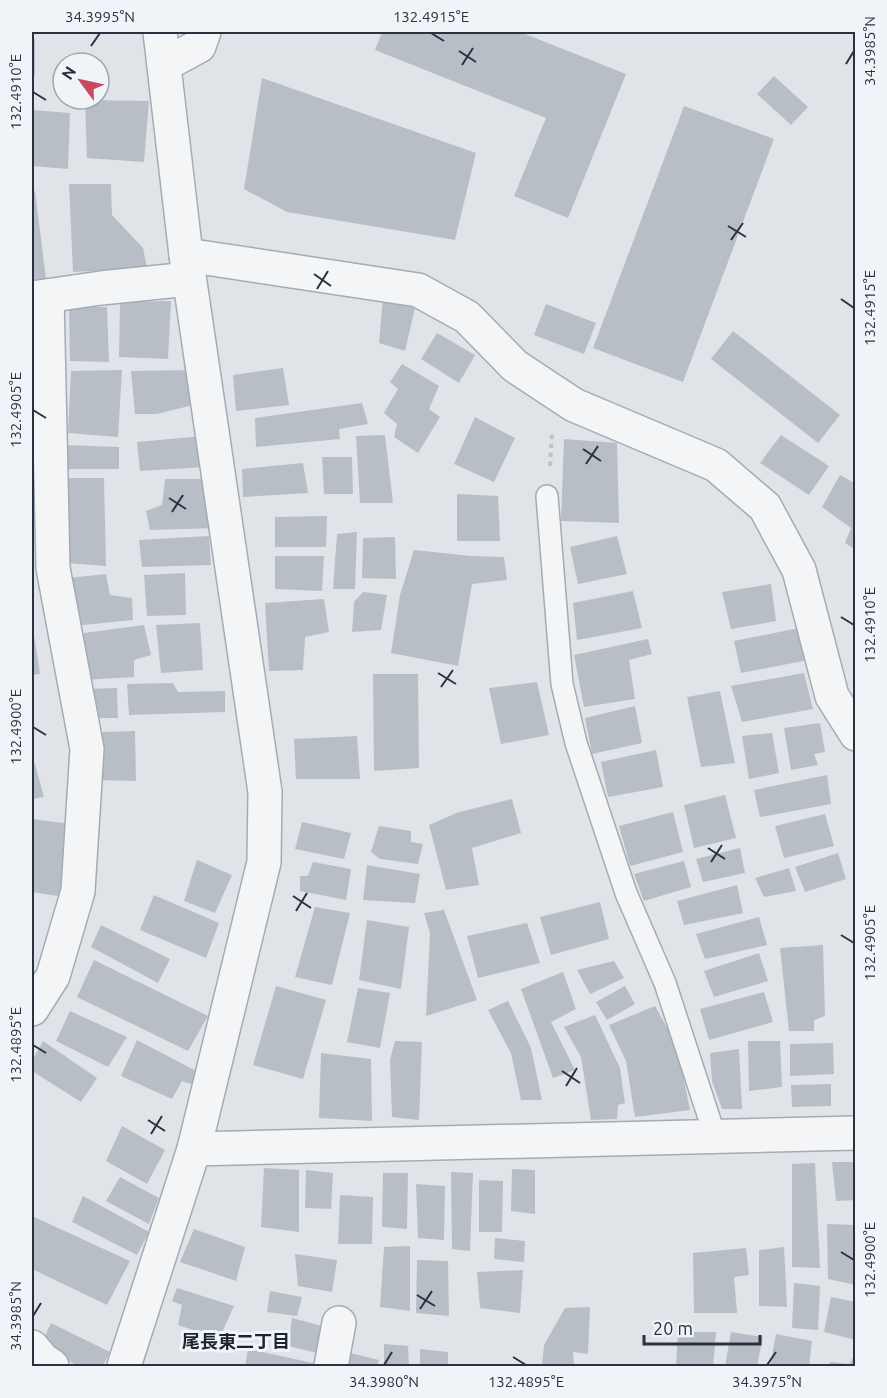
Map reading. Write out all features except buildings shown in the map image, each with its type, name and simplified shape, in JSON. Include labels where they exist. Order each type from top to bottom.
[{"type":"street","points":[[124,1366],[194,1149],[264,862],[266,792],[188,267],[160,32]]},
{"type":"street","points":[[164,65],[199,46],[204,32]]},
{"type":"street","points":[[32,1009],[53,976],[78,891],[87,749],[53,568],[39,297],[101,288],[188,267],[418,290],[467,317],[515,366],[574,405],[716,465],[765,507],[799,570],[832,696],[855,734]]},
{"type":"street","points":[[194,1149],[855,1132]]},
{"type":"street","points":[[331,1366],[339,1323]]},
{"type":"street","points":[[32,1347],[43,1360],[52,1366]]},
{"type":"lane","points":[[547,496],[562,684],[576,743],[626,893],[665,983],[715,1136]]},
{"type":"district","name":"尾長東二丁目","points":[[236,1342]]}]
